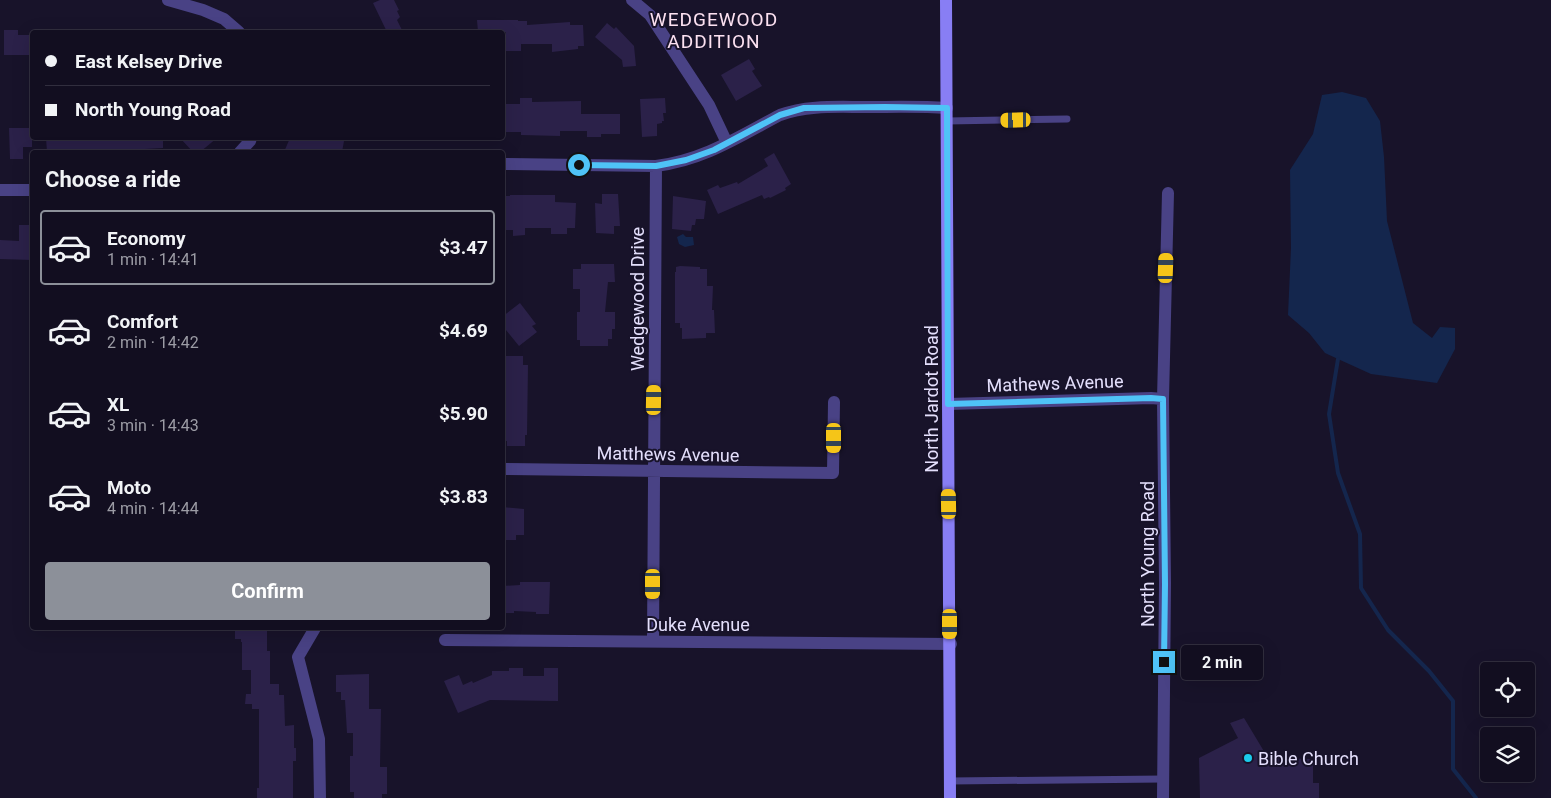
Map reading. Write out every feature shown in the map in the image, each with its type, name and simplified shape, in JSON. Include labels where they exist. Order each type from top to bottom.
[{"type":"main road","name":"North Jardot Road","points":[[946,0],[951,644],[950,798]]},
{"type":"street","points":[[168,0],[204,10],[224,19],[236,30]]},
{"type":"street","points":[[635,1],[650,15],[709,105],[728,143]]},
{"type":"street","points":[[505,164],[656,166],[700,156],[780,115],[804,108],[947,108]]},
{"type":"street","points":[[242,150],[250,140]]},
{"type":"street","name":"Wedgewood Drive","points":[[653,641],[656,166]]},
{"type":"street","points":[[0,190],[30,190]]},
{"type":"street","name":"North Young Road","points":[[1163,798],[1165,584],[1163,399],[1168,193]]},
{"type":"street","name":"Mathews Avenue","points":[[948,404],[1163,399]]},
{"type":"street","name":"Matthews Avenue","points":[[505,469],[833,473],[834,402]]},
{"type":"street","points":[[314,630],[298,657],[319,739],[320,798]]},
{"type":"street","name":"Duke Avenue","points":[[444,640],[951,644]]},
{"type":"lane","points":[[947,122],[1067,119]]},
{"type":"lane","points":[[950,781],[1163,779]]},
{"type":"water","points":[[1342,92],[1366,98],[1380,121],[1387,221],[1413,323],[1432,338],[1440,327],[1455,328],[1455,349],[1437,383],[1371,374],[1338,359],[1325,353],[1309,333],[1288,315],[1291,248],[1290,170],[1313,134],[1322,95]]},
{"type":"water","points":[[683,234],[686,237],[693,237],[694,245],[685,247],[679,244],[677,237]]},
{"type":"building","points":[[380,0],[394,0],[399,10],[397,11],[400,17],[397,20],[402,30],[386,30],[373,3]]},
{"type":"building","points":[[477,20],[518,20],[527,21],[527,25],[570,22],[570,25],[583,25],[584,46],[578,46],[578,49],[552,52],[552,44],[521,44],[521,51],[506,51],[505,30],[478,30]]},
{"type":"building","points":[[607,23],[614,29],[616,27],[634,46],[636,66],[623,67],[622,60],[595,37]]},
{"type":"building","points":[[4,30],[18,30],[18,35],[30,35],[30,55],[4,55]]},
{"type":"building","points":[[749,59],[755,69],[752,71],[762,86],[736,101],[721,75]]},
{"type":"building","points":[[520,98],[532,98],[532,102],[581,101],[581,114],[620,114],[620,134],[601,134],[601,137],[587,137],[587,131],[560,131],[560,136],[521,135],[521,132],[505,132],[505,104],[520,104]]},
{"type":"building","points":[[665,98],[666,113],[663,113],[664,121],[657,124],[657,136],[642,137],[640,99]]},
{"type":"building","points":[[9,128],[30,128],[32,147],[23,147],[23,159],[10,159]]},
{"type":"building","points":[[46,140],[163,140],[163,148],[145,150],[47,150]]},
{"type":"building","points":[[182,140],[215,140],[202,150],[191,150]]},
{"type":"building","points":[[289,140],[344,141],[342,150],[285,150]]},
{"type":"building","points":[[774,153],[791,184],[785,188],[786,190],[770,198],[764,199],[762,195],[718,214],[707,190],[718,185],[720,188],[737,182],[738,184],[768,166],[764,159]]},
{"type":"building","points":[[602,194],[618,194],[620,226],[614,226],[614,234],[596,233],[595,203],[602,204]]},
{"type":"building","points":[[555,195],[555,202],[576,203],[575,228],[567,228],[567,234],[551,234],[551,228],[525,228],[525,235],[513,236],[513,230],[505,230],[505,196]]},
{"type":"building","points":[[673,196],[706,201],[704,219],[696,219],[691,231],[672,229]]},
{"type":"building","points":[[19,225],[30,225],[30,260],[0,259],[0,240],[19,241]]},
{"type":"building","points":[[581,264],[614,264],[615,282],[608,282],[605,312],[615,312],[615,329],[612,329],[612,339],[608,339],[608,346],[580,346],[580,340],[577,340],[577,312],[580,312],[580,289],[573,289],[573,269],[581,269]]},
{"type":"building","points":[[676,267],[707,269],[707,286],[713,286],[712,310],[714,310],[715,333],[706,333],[706,338],[682,339],[680,323],[675,323],[675,272]]},
{"type":"building","points":[[520,303],[536,324],[532,326],[537,332],[519,346],[505,329],[505,315]]},
{"type":"building","points":[[505,356],[523,356],[523,365],[528,365],[527,435],[525,435],[525,446],[507,446],[507,441],[505,441]]},
{"type":"building","points":[[505,507],[524,509],[524,535],[516,535],[516,540],[505,540]]},
{"type":"building","points":[[520,582],[550,582],[549,614],[514,611],[514,613],[505,613],[505,586],[520,585]]},
{"type":"building","points":[[235,630],[267,630],[267,651],[270,651],[270,684],[279,684],[279,695],[284,695],[285,726],[294,725],[296,761],[293,761],[293,798],[257,798],[257,788],[259,788],[259,709],[252,709],[252,704],[245,704],[246,694],[251,694],[251,670],[242,670],[242,642],[241,639],[235,639]]},
{"type":"building","points":[[509,668],[523,668],[523,676],[544,676],[544,668],[558,668],[558,701],[490,700],[458,713],[444,681],[459,675],[463,685],[472,681],[473,683],[492,675],[492,671],[509,671]]},
{"type":"building","points":[[369,674],[369,709],[381,709],[380,767],[387,767],[387,794],[382,794],[382,798],[354,798],[354,792],[350,792],[350,756],[353,756],[353,733],[347,733],[345,700],[341,700],[341,692],[336,692],[336,675]]},
{"type":"building","name":"Bible Church","points":[[1244,718],[1268,758],[1313,759],[1313,783],[1319,783],[1319,798],[1200,798],[1199,758],[1238,738],[1230,723]]},
{"type":"waterway","points":[[1338,359],[1329,414],[1338,473],[1360,534],[1361,588],[1388,630],[1429,671],[1453,701],[1453,769],[1476,798]]},
{"type":"place","name":"Bible Church","points":[[1248,758]]},
{"type":"district","name":"WEDGEWOOD ADDITION","points":[[714,30]]},
{"type":"route","points":[[579,165],[656,166],[686,160],[714,150],[791,110],[819,107],[947,108],[948,404],[1163,399],[1164,662]]}]
